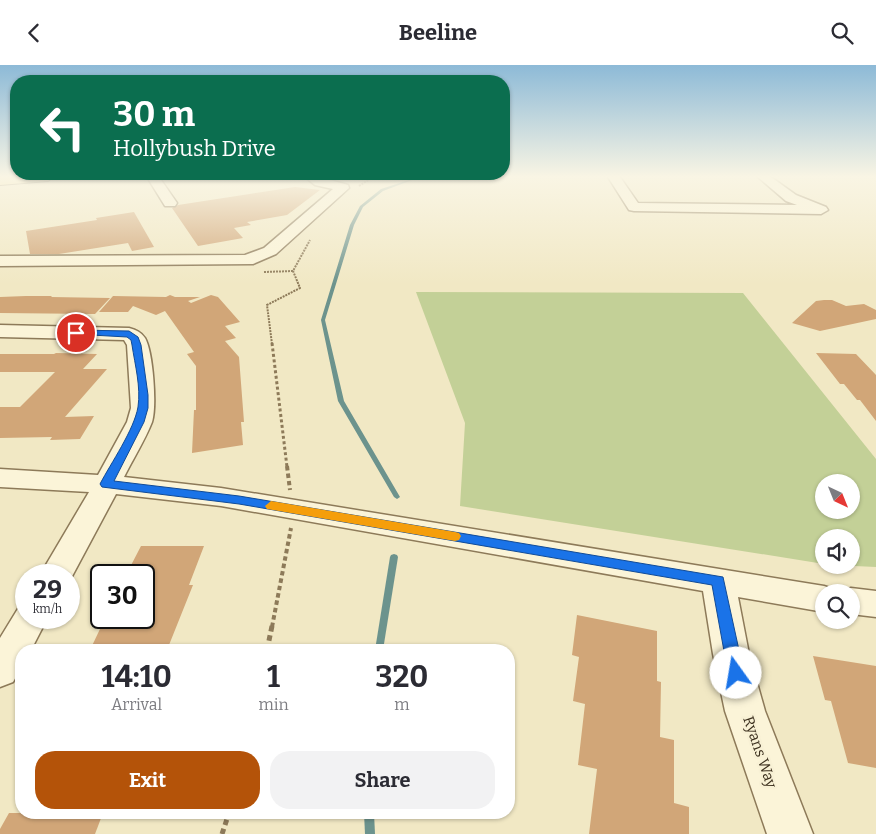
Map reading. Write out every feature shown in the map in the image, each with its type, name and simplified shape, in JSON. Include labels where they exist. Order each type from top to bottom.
[{"type":"street","points":[[0,261],[247,260],[270,251],[312,213]]},
{"type":"street","points":[[183,255],[224,247],[236,249],[247,260]]},
{"type":"street","points":[[0,331],[118,333],[129,334],[135,339],[142,385],[143,408],[139,422],[91,516],[63,564]]},
{"type":"street","points":[[0,478],[106,484],[221,497],[815,597]]},
{"type":"street","name":"Ryans Way","points":[[718,581],[731,654],[745,711],[790,834]]},
{"type":"street","points":[[860,602],[876,604]]},
{"type":"street","points":[[16,644],[24,629]]},
{"type":"street","points":[[0,671],[15,645]]},
{"type":"path","points":[[290,493],[267,305],[300,288],[293,271],[310,239]]},
{"type":"path","points":[[268,644],[292,525]]},
{"type":"path","points":[[222,834],[227,819]]},
{"type":"green space","points":[[416,292],[743,293],[876,459],[876,567],[860,566],[860,529],[815,529],[815,563],[460,506],[465,423]]},
{"type":"building","points":[[135,213],[154,247],[132,251],[128,243],[59,254],[30,254],[26,231],[97,220],[96,218]]},
{"type":"building","points":[[175,213],[290,213],[247,222],[251,225],[234,228],[243,238],[198,246]]},
{"type":"building","points":[[170,295],[175,297],[200,297],[188,301],[191,303],[211,295],[218,297],[240,322],[225,326],[236,338],[225,341],[239,357],[244,422],[241,422],[243,445],[192,453],[194,410],[196,410],[196,366],[187,354],[194,352],[165,311],[156,315],[133,306],[128,312],[99,312],[113,296],[166,297]]},
{"type":"building","points":[[0,297],[110,298],[95,314],[0,313]]},
{"type":"building","points":[[832,300],[846,306],[864,304],[876,310],[876,319],[820,331],[792,323],[816,301]]},
{"type":"building","points":[[816,353],[856,354],[876,375],[876,421],[860,400],[857,400],[844,384],[840,384]]},
{"type":"building","points":[[0,354],[97,354],[83,369],[107,369],[65,417],[94,416],[80,439],[50,440],[52,437],[0,438],[0,407],[20,407],[55,372],[0,372]]},
{"type":"building","points":[[141,546],[204,546],[189,585],[193,585],[169,644],[93,644],[100,629],[155,629],[155,564],[132,564]]},
{"type":"building","points":[[577,615],[657,631],[657,681],[661,682],[660,737],[674,740],[674,803],[689,807],[689,834],[589,834],[597,769],[578,765],[585,704],[573,701],[579,657],[572,655]]},
{"type":"building","points":[[813,656],[876,666],[876,768],[848,763],[831,701],[825,700]]},
{"type":"building","points":[[9,813],[15,813],[15,819],[101,819],[95,834],[0,834],[0,829]]},
{"type":"waterway","points":[[358,213],[352,225],[323,320],[341,401],[397,497]]},
{"type":"waterway","points":[[380,644],[394,557]]},
{"type":"waterway","points":[[369,819],[370,834]]},
{"type":"slow traffic","points":[[271,506],[455,536]]},
{"type":"route","points":[[76,333],[129,334],[135,339],[137,345],[143,408],[139,422],[106,484],[221,497],[718,581],[736,673]]}]
